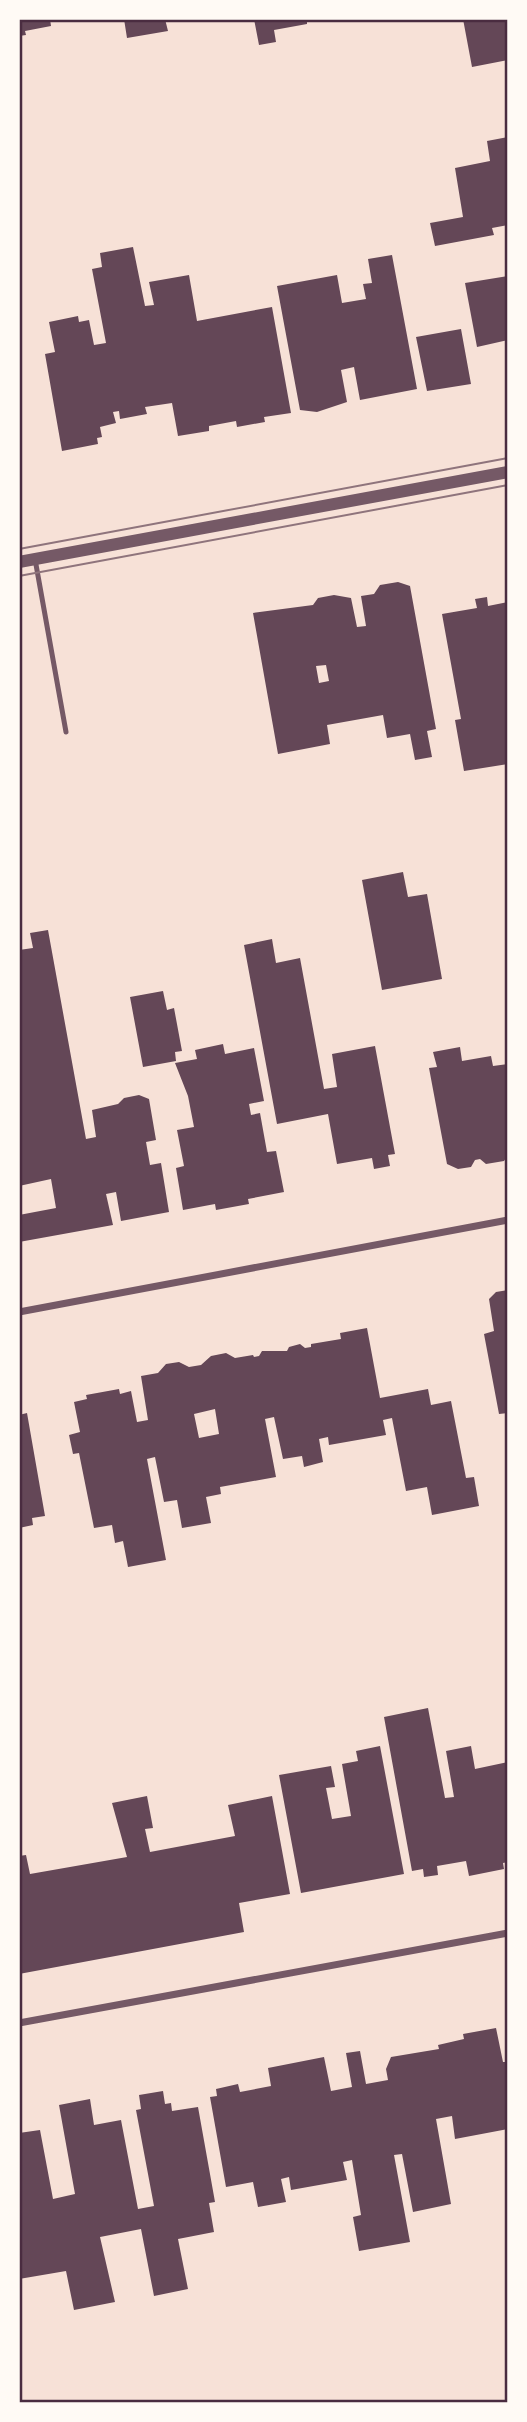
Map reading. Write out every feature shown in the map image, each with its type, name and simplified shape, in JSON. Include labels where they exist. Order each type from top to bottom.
[{"type":"street","points":[[19,562],[508,472]]},
{"type":"street","points":[[19,1312],[508,1220]]},
{"type":"street","points":[[19,2023],[508,1933]]},
{"type":"lane","points":[[35,559],[66,732]]},
{"type":"building","points":[[19,19],[50,19],[51,26],[25,31],[26,35],[19,36]]},
{"type":"building","points":[[124,19],[165,19],[168,31],[127,38]]},
{"type":"building","points":[[254,19],[307,19],[307,24],[274,30],[276,42],[259,45]]},
{"type":"building","points":[[463,19],[508,19],[508,60],[472,67]]},
{"type":"building","points":[[508,137],[508,225],[492,228],[494,235],[435,246],[430,223],[463,217],[455,168],[490,161],[487,141]]},
{"type":"building","points":[[133,247],[145,306],[154,305],[149,282],[189,275],[197,321],[272,307],[291,413],[264,417],[265,422],[237,427],[236,421],[209,426],[209,431],[178,436],[172,403],[145,407],[147,414],[120,419],[119,411],[113,412],[116,423],[100,427],[102,437],[97,438],[98,444],[62,451],[45,354],[55,352],[49,322],[78,316],[79,322],[89,320],[94,345],[106,343],[92,269],[102,267],[100,253]]},
{"type":"building","points":[[392,255],[417,389],[360,400],[354,367],[341,370],[347,402],[317,412],[300,410],[277,286],[337,275],[342,303],[366,299],[363,284],[372,283],[368,259]]},
{"type":"building","points":[[508,276],[508,340],[477,347],[465,283]]},
{"type":"building","points":[[461,329],[471,384],[427,391],[416,337]]},
{"type":"building","points":[[398,582],[410,586],[436,729],[427,731],[432,757],[415,760],[410,734],[387,738],[383,715],[327,725],[330,744],[278,754],[253,613],[313,605],[318,598],[334,595],[351,598],[357,627],[366,626],[361,596],[374,594],[380,585]],"holes":[[[326,665],[329,681],[319,683],[316,666]]]},
{"type":"building","points":[[487,597],[488,606],[508,602],[508,764],[464,771],[455,720],[461,719],[442,614],[477,608],[475,599]]},
{"type":"building","points":[[403,872],[408,897],[427,894],[442,979],[382,990],[362,880]]},
{"type":"building","points":[[48,930],[86,1139],[96,1137],[92,1110],[118,1104],[124,1098],[139,1095],[149,1099],[156,1140],[146,1142],[150,1165],[161,1163],[169,1212],[121,1221],[116,1192],[106,1194],[113,1225],[19,1242],[19,1215],[56,1208],[51,1179],[19,1186],[19,950],[33,948],[30,933]]},
{"type":"building","points":[[272,939],[276,963],[300,958],[324,1089],[337,1087],[332,1054],[375,1046],[395,1154],[388,1155],[390,1166],[374,1169],[372,1158],[337,1164],[328,1114],[277,1124],[244,945]]},
{"type":"building","points":[[163,991],[167,1010],[174,1008],[182,1051],[175,1052],[176,1061],[143,1067],[130,997]]},
{"type":"building","points":[[223,1044],[225,1054],[254,1048],[264,1101],[249,1104],[251,1115],[260,1113],[267,1152],[276,1151],[284,1192],[248,1199],[249,1204],[216,1210],[215,1204],[183,1210],[176,1168],[184,1166],[177,1130],[194,1127],[188,1096],[175,1063],[197,1059],[195,1050]]},
{"type":"building","points":[[460,1047],[462,1061],[491,1056],[493,1066],[508,1064],[508,1155],[504,1161],[486,1164],[480,1159],[475,1160],[471,1167],[458,1169],[447,1164],[429,1068],[437,1067],[433,1052]]},
{"type":"building","points":[[508,1290],[508,1413],[499,1414],[484,1334],[494,1331],[489,1299],[496,1292]]},
{"type":"building","points":[[367,1328],[380,1398],[428,1389],[431,1405],[451,1401],[466,1478],[474,1477],[479,1506],[432,1515],[427,1487],[406,1491],[392,1418],[383,1420],[386,1435],[329,1445],[328,1437],[319,1439],[323,1462],[304,1467],[302,1456],[283,1459],[274,1417],[265,1419],[276,1477],[220,1487],[221,1494],[206,1497],[211,1523],[182,1528],[177,1500],[164,1502],[155,1457],[147,1459],[166,1560],[128,1567],[123,1541],[115,1543],[112,1525],[94,1528],[79,1453],[73,1454],[69,1435],[80,1432],[74,1402],[87,1399],[86,1395],[119,1389],[120,1394],[131,1391],[137,1422],[148,1420],[141,1376],[158,1373],[166,1364],[179,1362],[189,1367],[201,1365],[211,1356],[226,1353],[235,1358],[254,1357],[259,1356],[262,1351],[287,1351],[289,1347],[300,1344],[305,1348],[311,1347],[311,1344],[341,1339],[340,1333]],"holes":[[[215,1409],[219,1434],[199,1438],[194,1414]]]},
{"type":"building","points":[[27,1413],[45,1516],[32,1518],[33,1525],[19,1528],[19,1415]]},
{"type":"building","points":[[428,1708],[445,1798],[454,1797],[446,1751],[471,1746],[475,1769],[508,1762],[508,1862],[503,1863],[504,1869],[469,1876],[466,1861],[437,1866],[438,1875],[424,1877],[423,1869],[412,1871],[384,1717]]},
{"type":"building","points":[[380,1746],[404,1874],[301,1893],[279,1775],[331,1766],[335,1787],[326,1788],[332,1819],[351,1816],[342,1764],[358,1761],[356,1751]]},
{"type":"building","points":[[147,1796],[153,1828],[145,1829],[150,1852],[235,1836],[228,1805],[272,1796],[290,1894],[239,1903],[244,1932],[19,1974],[19,1856],[26,1855],[30,1874],[127,1857],[112,1803]]},
{"type":"building","points":[[496,2028],[503,2062],[508,2062],[508,2129],[455,2139],[452,2116],[436,2119],[451,2204],[413,2212],[402,2154],[394,2155],[410,2242],[359,2251],[353,2217],[361,2215],[352,2160],[343,2162],[347,2180],[291,2190],[289,2177],[281,2179],[286,2202],[258,2207],[253,2182],[226,2187],[210,2097],[217,2096],[216,2089],[238,2084],[240,2092],[271,2086],[268,2068],[324,2057],[331,2091],[352,2087],[346,2053],[360,2051],[366,2084],[388,2080],[386,2069],[391,2057],[439,2049],[438,2045],[464,2039],[463,2034]]},
{"type":"building","points":[[163,2091],[165,2104],[171,2103],[172,2111],[198,2107],[215,2202],[209,2203],[214,2232],[178,2239],[188,2289],[154,2296],[141,2229],[100,2237],[115,2302],[74,2310],[66,2271],[19,2279],[19,2133],[40,2130],[53,2199],[75,2194],[59,2105],[90,2099],[94,2125],[121,2120],[138,2209],[154,2206],[136,2110],[141,2109],[139,2095]]},
{"type":"tram line","points":[[19,549],[508,458]]},
{"type":"tram line","points":[[19,576],[508,485]]}]
